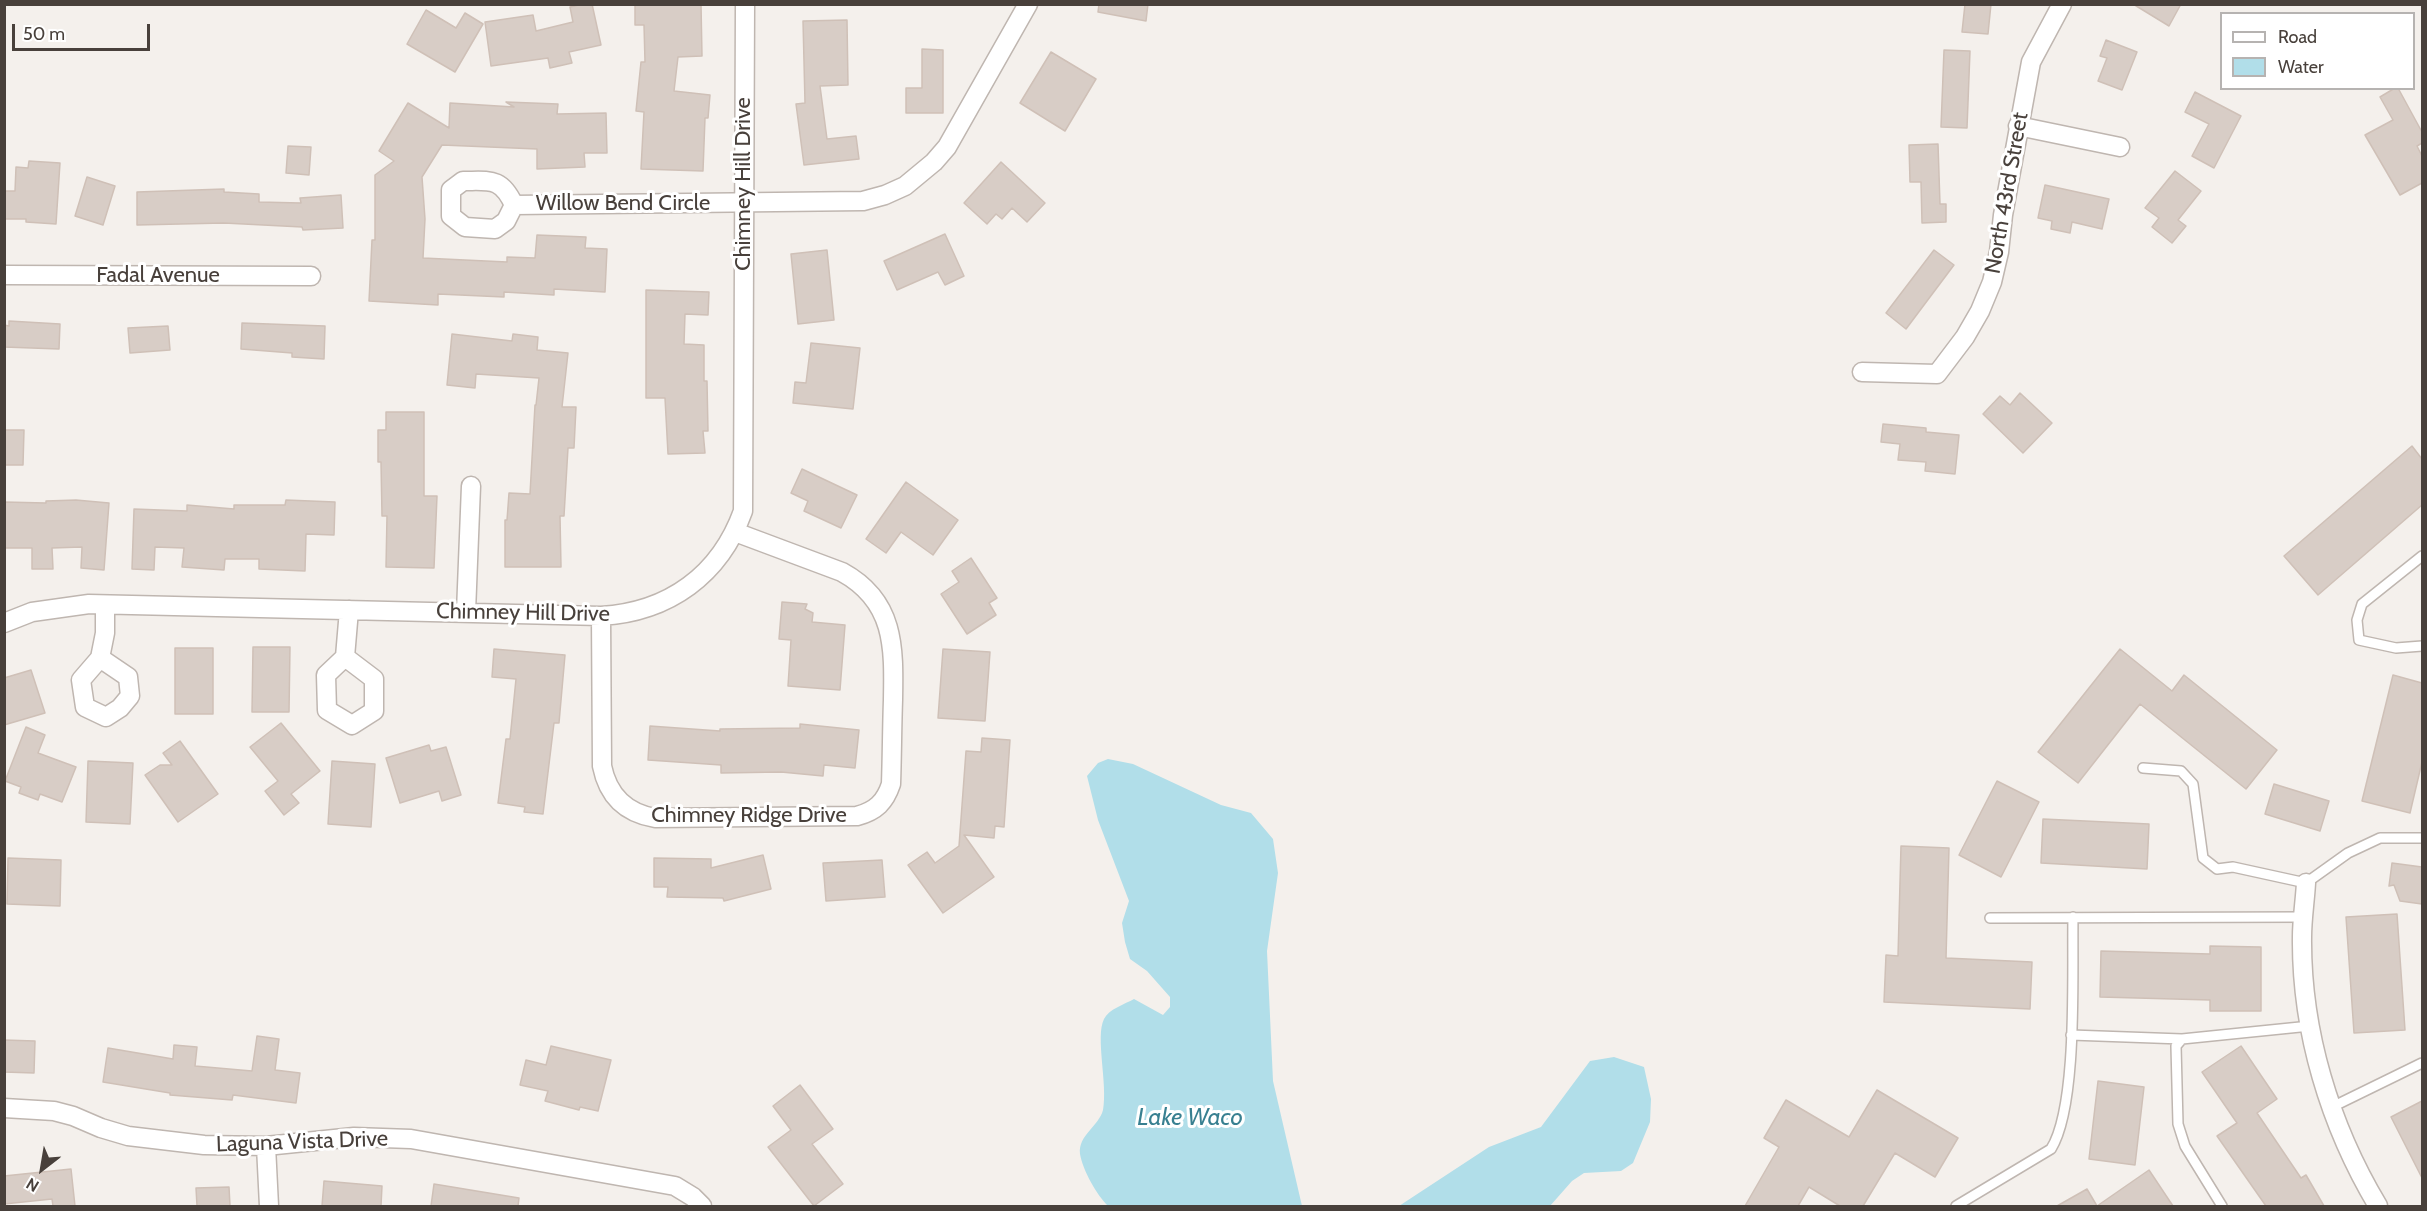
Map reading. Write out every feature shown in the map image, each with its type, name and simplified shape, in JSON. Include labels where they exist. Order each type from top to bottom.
[{"type":"street","name":"Chimney Hill Drive","points":[[4,623],[32,612],[58,607],[105,605],[601,616],[636,611],[657,605],[683,591],[704,575],[721,556],[735,532],[743,511],[745,4]]},
{"type":"street","name":"Willow Bend Circle","points":[[514,205],[863,201],[885,195],[905,186],[923,173],[947,147],[1028,4]]},
{"type":"street","name":"North 43rd Street","points":[[1862,372],[1937,374],[1965,337],[1980,310],[1992,282],[2000,252],[2003,215],[2031,62],[2062,4]]},
{"type":"street","points":[[2018,126],[2120,147]]},
{"type":"street","name":"Fadal Avenue","points":[[4,275],[311,276]]},
{"type":"street","points":[[466,612],[471,486]]},
{"type":"street","name":"Chimney Ridge Drive","points":[[601,616],[602,766],[610,791],[626,808],[640,816],[655,818],[857,816],[878,807],[886,797],[891,784],[894,655],[888,624],[879,606],[854,578],[735,532]]},
{"type":"street","points":[[100,658],[105,633],[105,605]]},
{"type":"street","points":[[345,657],[349,610]]},
{"type":"street","points":[[2306,883],[2303,917],[2304,981],[2310,1026],[2324,1086],[2351,1156],[2378,1206]]},
{"type":"street","name":"Laguna Vista Drive","points":[[4,1108],[54,1111],[128,1136],[168,1142],[266,1146],[354,1137],[411,1139],[675,1186],[693,1197],[702,1206]]},
{"type":"street","points":[[266,1146],[269,1206]]},
{"type":"lane","points":[[2422,556],[2362,604],[2358,620],[2359,640],[2396,648],[2422,646]]},
{"type":"lane","points":[[2143,768],[2181,771],[2193,783],[2204,858],[2217,869],[2233,867],[2306,883],[2348,853],[2380,838],[2422,838]]},
{"type":"lane","points":[[1956,1206],[2051,1149],[2058,1137],[2070,1073],[2073,917]]},
{"type":"lane","points":[[1990,918],[2303,917]]},
{"type":"lane","points":[[2071,1035],[2182,1039],[2310,1026]]},
{"type":"lane","points":[[2182,1039],[2176,1046],[2178,1124],[2185,1146],[2222,1206]]},
{"type":"lane","points":[[2332,1107],[2422,1063]]},
{"type":"water","name":"Lake Waco","points":[[1108,759],[1133,764],[1221,805],[1251,813],[1273,839],[1278,873],[1267,951],[1273,1081],[1302,1206],[1108,1206],[1087,1175],[1080,1147],[1103,1110],[1101,1037],[1104,1019],[1113,1010],[1134,999],[1163,1015],[1170,1007],[1170,997],[1147,971],[1130,959],[1125,942],[1122,923],[1129,901],[1098,820],[1087,776],[1098,763]]},
{"type":"water","points":[[1614,1057],[1644,1067],[1651,1099],[1650,1122],[1633,1163],[1621,1171],[1584,1173],[1572,1181],[1550,1206],[1399,1206],[1489,1147],[1541,1127],[1590,1061]]},
{"type":"building","points":[[592,4],[601,45],[569,52],[572,63],[550,68],[548,58],[491,66],[485,22],[533,15],[536,31],[573,22],[570,7]]},
{"type":"building","points":[[635,4],[701,4],[702,56],[678,57],[674,91],[710,95],[708,118],[705,118],[703,171],[641,169],[644,112],[636,111],[641,62],[645,62],[644,25],[635,25]]},
{"type":"building","points":[[1099,4],[1148,4],[1146,21],[1098,12]]},
{"type":"building","points":[[1965,4],[1991,4],[1988,34],[1962,32]]},
{"type":"building","points":[[2133,4],[2181,4],[2169,26]]},
{"type":"building","points":[[426,10],[456,28],[465,13],[483,24],[455,72],[407,44]]},
{"type":"building","points":[[847,20],[848,85],[820,86],[827,139],[856,136],[859,159],[804,165],[796,104],[805,103],[803,21]]},
{"type":"building","points":[[2106,40],[2137,52],[2122,90],[2098,81],[2107,58],[2100,56]]},
{"type":"building","points":[[922,49],[943,50],[943,113],[906,113],[906,88],[922,88]]},
{"type":"building","points":[[1944,50],[1970,51],[1967,128],[1941,127]]},
{"type":"building","points":[[1051,52],[1096,79],[1065,131],[1020,103]]},
{"type":"building","points":[[2392,90],[2399,90],[2422,132],[2422,143],[2417,146],[2422,156],[2422,183],[2400,195],[2365,135],[2393,120],[2380,97]]},
{"type":"building","points":[[2195,92],[2241,116],[2214,168],[2192,156],[2209,124],[2185,112]]},
{"type":"building","points":[[506,102],[558,104],[557,114],[606,113],[607,153],[584,153],[585,167],[537,169],[537,149],[442,145],[422,177],[425,219],[423,258],[507,262],[507,257],[535,258],[537,235],[586,237],[585,248],[607,249],[605,292],[554,289],[554,295],[504,292],[504,297],[438,294],[438,305],[369,301],[372,240],[375,240],[375,175],[394,161],[379,151],[408,103],[449,128],[450,103],[514,107]]},
{"type":"building","points":[[1938,144],[1940,204],[1946,204],[1946,222],[1922,223],[1921,182],[1910,182],[1909,145]]},
{"type":"building","points":[[288,146],[311,147],[309,175],[286,173]]},
{"type":"building","points":[[29,161],[60,163],[56,224],[26,222],[26,219],[4,219],[4,191],[15,191],[16,167],[28,168]]},
{"type":"building","points":[[1001,162],[1045,203],[1027,222],[1012,208],[1002,219],[996,214],[987,224],[964,203]]},
{"type":"building","points":[[2175,171],[2201,191],[2178,220],[2186,226],[2172,243],[2152,227],[2159,218],[2145,208]]},
{"type":"building","points":[[87,177],[115,186],[103,225],[75,216]]},
{"type":"building","points":[[2045,185],[2109,199],[2102,229],[2072,222],[2070,233],[2051,229],[2052,221],[2038,218]]},
{"type":"building","points":[[224,189],[224,192],[259,194],[259,202],[301,203],[300,198],[341,195],[343,228],[303,230],[302,227],[224,223],[137,225],[137,192]]},
{"type":"building","points":[[945,234],[964,276],[945,285],[938,272],[897,290],[884,261]]},
{"type":"building","points":[[827,250],[834,320],[798,324],[791,254]]},
{"type":"building","points":[[1934,250],[1954,265],[1906,329],[1886,313]]},
{"type":"building","points":[[646,290],[709,292],[708,315],[685,314],[684,344],[704,345],[708,431],[703,431],[705,453],[668,454],[665,398],[646,398]]},
{"type":"building","points":[[9,321],[60,324],[59,349],[4,347],[4,325],[9,326]]},
{"type":"building","points":[[242,323],[325,326],[324,359],[292,357],[292,353],[241,349]]},
{"type":"building","points":[[168,326],[170,350],[130,353],[128,328]]},
{"type":"building","points":[[452,334],[512,341],[513,334],[538,337],[537,350],[568,353],[562,407],[576,407],[574,448],[568,448],[564,516],[560,516],[561,567],[505,567],[505,520],[507,520],[509,493],[530,494],[535,405],[539,378],[476,374],[475,388],[447,385]]},
{"type":"building","points":[[811,343],[860,348],[853,409],[793,403],[795,382],[806,383]]},
{"type":"building","points":[[2020,393],[2052,423],[2023,453],[1983,414],[2000,396],[2010,405]]},
{"type":"building","points":[[386,412],[424,412],[424,496],[437,496],[434,568],[386,567],[387,516],[382,516],[378,430],[386,430]]},
{"type":"building","points":[[1883,424],[1926,428],[1926,432],[1959,435],[1955,474],[1925,471],[1926,462],[1898,460],[1900,444],[1881,442]]},
{"type":"building","points":[[4,430],[24,430],[23,465],[4,465]]},
{"type":"building","points":[[2412,446],[2422,459],[2422,505],[2318,595],[2284,556]]},
{"type":"building","points":[[802,469],[857,495],[841,528],[804,511],[808,501],[791,493]]},
{"type":"building","points":[[906,482],[958,520],[933,555],[901,532],[886,553],[866,539]]},
{"type":"building","points":[[76,500],[109,503],[104,570],[81,568],[82,547],[52,548],[53,569],[32,569],[32,548],[4,548],[4,502],[46,503],[46,501]]},
{"type":"building","points":[[286,500],[335,502],[334,535],[306,534],[305,571],[259,569],[259,559],[225,559],[224,570],[182,567],[184,548],[155,547],[154,570],[132,569],[134,509],[187,511],[187,505],[234,509],[234,505],[285,505]]},
{"type":"building","points":[[971,558],[997,598],[989,603],[996,615],[967,634],[941,594],[959,582],[952,571]]},
{"type":"building","points":[[782,602],[807,604],[805,609],[813,613],[812,622],[845,625],[840,690],[788,686],[791,640],[779,639]]},
{"type":"building","points":[[253,647],[290,647],[289,712],[252,712]]},
{"type":"building","points":[[175,648],[213,648],[213,714],[175,714]]},
{"type":"building","points":[[494,649],[565,655],[559,723],[554,723],[543,814],[524,812],[525,807],[498,803],[506,739],[510,739],[516,679],[492,677]]},
{"type":"building","points":[[943,649],[990,652],[985,721],[938,718]]},
{"type":"building","points":[[2120,649],[2172,691],[2184,675],[2277,750],[2246,789],[2140,704],[2078,783],[2038,752]]},
{"type":"building","points":[[31,670],[45,713],[4,725],[4,678]]},
{"type":"building","points":[[2393,675],[2422,683],[2422,762],[2410,813],[2362,801]]},
{"type":"building","points":[[281,723],[320,771],[291,794],[299,803],[284,815],[265,791],[278,781],[250,747]]},
{"type":"building","points":[[800,724],[859,730],[855,768],[824,765],[823,776],[781,772],[721,773],[721,765],[648,760],[650,726],[720,731],[720,729],[800,728]]},
{"type":"building","points":[[26,727],[45,735],[38,753],[76,767],[62,802],[40,794],[38,800],[19,793],[21,787],[5,781]]},
{"type":"building","points":[[982,738],[1010,740],[1004,827],[995,826],[994,838],[964,835],[994,877],[943,913],[908,865],[927,852],[935,863],[959,846],[966,751],[981,752]]},
{"type":"building","points":[[180,741],[218,794],[178,822],[145,775],[160,765],[172,765],[163,753]]},
{"type":"building","points":[[429,745],[431,751],[446,747],[461,795],[442,801],[439,791],[400,803],[386,758]]},
{"type":"building","points":[[88,761],[133,763],[130,824],[86,822]]},
{"type":"building","points":[[332,761],[375,764],[371,827],[328,824]]},
{"type":"building","points":[[1997,781],[2039,802],[2001,877],[1959,855]]},
{"type":"building","points":[[2274,784],[2329,801],[2320,831],[2265,814]]},
{"type":"building","points":[[2043,819],[2149,824],[2147,869],[2041,863]]},
{"type":"building","points":[[1901,846],[1949,848],[1946,958],[2032,962],[2030,1009],[1884,1002],[1886,955],[1898,956]]},
{"type":"building","points":[[763,855],[771,889],[724,901],[723,898],[667,897],[668,887],[654,887],[654,858],[711,859],[711,868]]},
{"type":"building","points":[[8,858],[61,860],[60,906],[7,904]]},
{"type":"building","points":[[882,860],[885,897],[826,901],[823,863]]},
{"type":"building","points":[[2392,863],[2422,867],[2422,904],[2400,901],[2394,885],[2389,886]]},
{"type":"building","points":[[2397,914],[2405,1030],[2354,1033],[2346,917]]},
{"type":"building","points":[[2210,946],[2261,947],[2261,1011],[2210,1011],[2210,1000],[2100,997],[2101,951],[2210,954]]},
{"type":"building","points":[[257,1036],[279,1039],[275,1070],[300,1073],[296,1103],[233,1095],[232,1100],[170,1095],[170,1093],[103,1082],[108,1048],[173,1059],[174,1045],[197,1047],[195,1066],[252,1071]]},
{"type":"building","points":[[4,1040],[35,1041],[34,1073],[4,1072]]},
{"type":"building","points":[[551,1046],[611,1060],[598,1111],[580,1107],[579,1110],[545,1101],[548,1091],[520,1085],[526,1060],[546,1065]]},
{"type":"building","points":[[2241,1046],[2277,1099],[2257,1113],[2301,1178],[2306,1175],[2324,1206],[2266,1206],[2217,1136],[2237,1123],[2202,1072]]},
{"type":"building","points":[[2098,1081],[2144,1087],[2135,1165],[2089,1159]]},
{"type":"building","points":[[800,1085],[833,1129],[812,1144],[843,1184],[814,1206],[768,1147],[791,1130],[773,1106]]},
{"type":"building","points":[[1877,1090],[1958,1138],[1935,1177],[1895,1153],[1863,1206],[1840,1206],[1809,1187],[1798,1206],[1745,1206],[1779,1147],[1764,1138],[1786,1100],[1849,1137]]},
{"type":"building","points":[[2422,1101],[2422,1178],[2391,1117]]},
{"type":"building","points":[[71,1169],[75,1206],[53,1206],[52,1199],[4,1204],[4,1176]]},
{"type":"building","points":[[2149,1170],[2173,1206],[2097,1206]]},
{"type":"building","points":[[324,1181],[382,1186],[381,1206],[322,1206]]},
{"type":"building","points":[[434,1184],[519,1198],[518,1206],[431,1206]]},
{"type":"building","points":[[229,1187],[230,1206],[197,1206],[196,1188]]},
{"type":"building","points":[[2087,1189],[2097,1206],[2057,1206]]}]
